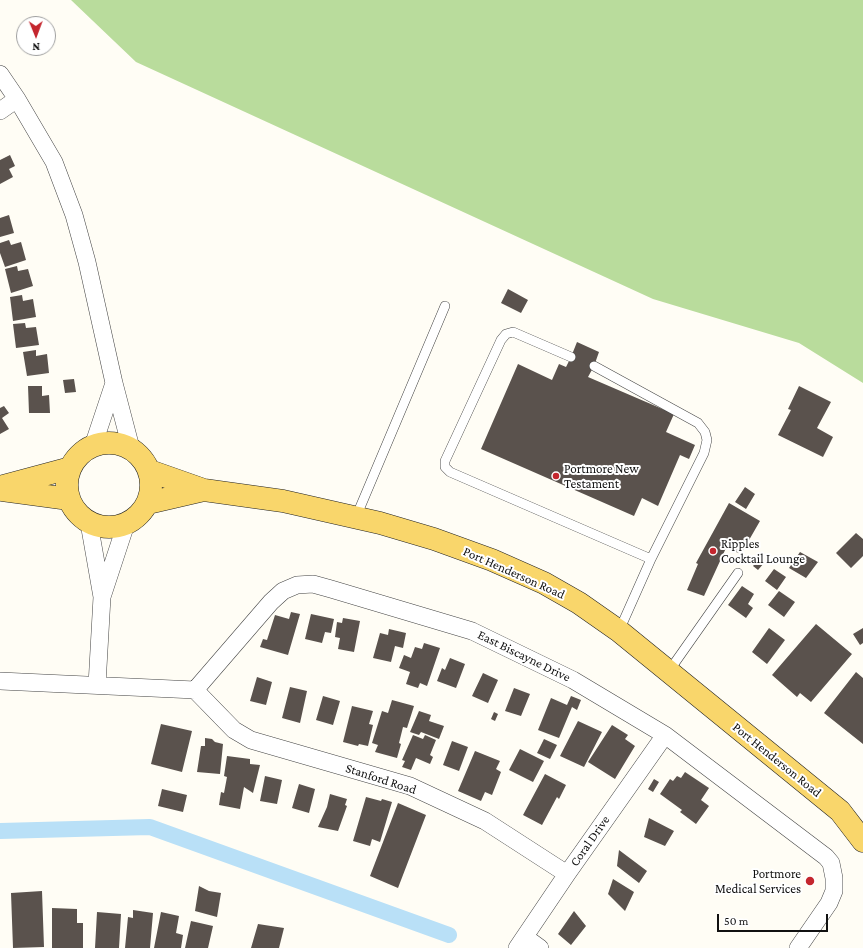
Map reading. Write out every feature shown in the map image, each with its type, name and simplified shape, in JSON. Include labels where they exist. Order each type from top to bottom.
[{"type":"main road","points":[[112,442],[131,448],[142,458],[150,471],[152,488],[148,503],[139,516],[126,524],[107,528],[88,522],[76,512],[69,498],[66,483],[70,468],[79,454],[93,446],[112,442]]},
{"type":"main road","points":[[0,487],[70,468]]},
{"type":"main road","name":"Port Henderson Road","points":[[150,471],[204,490],[283,501],[380,523],[434,539],[492,560],[544,583],[574,600],[619,631],[669,671],[840,811],[863,841]]},
{"type":"main road","points":[[0,490],[69,498]]},
{"type":"main road","name":"Port Henderson Road","points":[[148,503],[204,490]]},
{"type":"street","points":[[1,76],[17,99],[54,162],[74,215],[87,262],[114,383],[131,448]]},
{"type":"street","points":[[0,111],[17,99]]},
{"type":"street","points":[[93,446],[114,383]]},
{"type":"street","points":[[88,522],[102,597],[97,685]]},
{"type":"street","points":[[102,597],[126,524]]},
{"type":"street","name":"East Biscayne Drive","points":[[195,690],[271,602],[283,591],[297,585],[313,584],[472,631],[573,680],[665,735],[826,857],[831,863],[834,878],[834,891],[829,902],[798,948]]},
{"type":"street","points":[[0,681],[195,690]]},
{"type":"street","name":"Stanford Road","points":[[195,690],[234,730],[251,740],[410,786],[485,821],[567,874]]},
{"type":"street","name":"Coral Drive","points":[[521,942],[665,735]]},
{"type":"street","points":[[521,942],[540,948]]},
{"type":"lane","points":[[356,517],[445,306]]},
{"type":"lane","points":[[571,357],[513,332],[506,334],[501,340],[445,461],[445,467],[450,472],[651,559]]},
{"type":"lane","points":[[594,366],[698,423],[705,432],[707,440],[704,453],[651,559],[619,631]]},
{"type":"lane","points":[[669,671],[738,573]]},
{"type":"green space","points":[[71,0],[863,0],[863,383],[799,343],[653,299],[136,62]]},
{"type":"building","points":[[10,155],[15,166],[9,169],[13,177],[0,184],[0,160]]},
{"type":"building","points":[[9,215],[14,233],[0,237],[0,218]]},
{"type":"building","points":[[9,240],[11,245],[21,242],[26,260],[5,267],[0,253],[0,243]]},
{"type":"building","points":[[17,266],[18,271],[28,269],[33,286],[11,293],[5,269]]},
{"type":"building","points":[[508,289],[528,300],[521,313],[501,303]]},
{"type":"building","points":[[22,295],[23,301],[33,299],[36,317],[13,321],[10,297]]},
{"type":"building","points":[[25,323],[26,328],[36,327],[39,345],[16,348],[13,324]]},
{"type":"building","points":[[577,342],[599,352],[588,377],[674,414],[666,432],[695,445],[689,459],[680,455],[658,506],[642,498],[634,516],[481,449],[518,364],[552,380],[559,364],[566,367]]},
{"type":"building","points":[[36,350],[36,356],[47,354],[49,373],[27,376],[23,352]]},
{"type":"building","points":[[74,379],[76,392],[65,393],[63,380]]},
{"type":"building","points":[[28,386],[42,386],[42,396],[49,395],[50,413],[29,413]]},
{"type":"building","points":[[799,386],[831,402],[817,428],[833,437],[823,457],[778,435],[791,410],[788,409]]},
{"type":"building","points":[[4,406],[9,413],[2,418],[9,429],[0,434],[0,408]]},
{"type":"building","points":[[745,487],[755,494],[746,509],[735,502]]},
{"type":"building","name":"Ripples Cocktail Lounge","points":[[729,503],[760,521],[741,554],[726,548],[704,596],[687,590],[698,564],[696,563]]},
{"type":"building","points":[[856,533],[863,539],[863,556],[851,568],[836,553]]},
{"type":"building","points":[[800,552],[818,562],[806,578],[789,568]]},
{"type":"building","points":[[759,559],[764,563],[758,570],[753,566]]},
{"type":"building","points":[[774,569],[786,577],[777,590],[765,581]]},
{"type":"building","points":[[742,586],[754,594],[748,604],[753,608],[746,618],[728,605]]},
{"type":"building","points":[[779,591],[795,602],[784,617],[768,605]]},
{"type":"building","points":[[291,612],[300,614],[288,655],[260,647],[263,639],[267,640],[275,615],[289,619]]},
{"type":"building","points":[[311,614],[334,619],[331,633],[325,632],[322,643],[305,639]]},
{"type":"building","points":[[343,618],[360,621],[354,652],[338,649],[340,638],[335,637],[337,622],[342,623]]},
{"type":"building","points":[[816,624],[852,654],[811,702],[800,693],[797,697],[772,675]]},
{"type":"building","points":[[769,628],[785,640],[767,664],[752,652]]},
{"type":"building","points":[[863,628],[863,643],[860,645],[853,634]]},
{"type":"building","points":[[389,629],[406,633],[403,648],[395,646],[391,662],[373,658],[380,633],[388,635]]},
{"type":"building","points":[[424,643],[440,648],[427,686],[420,683],[418,688],[406,684],[410,672],[399,668],[404,655],[411,658],[415,647],[422,649]]},
{"type":"building","points":[[450,658],[465,664],[456,688],[437,681],[442,668],[445,670]]},
{"type":"building","points":[[856,672],[863,678],[863,744],[824,713]]},
{"type":"building","points":[[483,673],[498,680],[488,703],[472,696]]},
{"type":"building","points":[[257,677],[272,682],[266,705],[250,701]]},
{"type":"building","points":[[290,687],[307,691],[300,723],[282,718]]},
{"type":"building","points":[[514,688],[530,694],[521,716],[505,711]]},
{"type":"building","points":[[323,696],[340,701],[333,725],[316,720]]},
{"type":"building","points":[[571,696],[581,700],[577,710],[572,707],[559,738],[538,730],[551,698],[567,705]]},
{"type":"building","points":[[392,700],[414,706],[407,728],[403,727],[399,743],[401,744],[397,758],[375,752],[378,745],[372,743],[382,711],[388,713]]},
{"type":"building","points":[[352,706],[373,711],[369,724],[373,725],[368,746],[359,744],[358,746],[343,742]]},
{"type":"building","points":[[419,711],[431,715],[429,721],[444,726],[439,739],[421,732],[419,735],[410,732]]},
{"type":"building","points":[[494,712],[498,714],[495,721],[491,719]]},
{"type":"building","points":[[578,721],[602,732],[584,767],[560,756]]},
{"type":"building","points":[[161,724],[192,731],[182,772],[151,764]]},
{"type":"building","points":[[612,725],[628,735],[625,739],[635,746],[615,779],[588,762]]},
{"type":"building","points":[[413,735],[423,739],[425,735],[436,740],[430,755],[433,757],[430,764],[416,758],[411,770],[402,767],[405,761],[402,760]]},
{"type":"building","points":[[205,738],[212,739],[215,742],[223,744],[220,774],[197,772],[201,746],[205,746]]},
{"type":"building","points":[[544,739],[557,745],[550,759],[537,753]]},
{"type":"building","points":[[452,741],[468,747],[459,771],[443,765]]},
{"type":"building","points":[[520,749],[544,761],[533,782],[509,770]]},
{"type":"building","points":[[475,751],[500,761],[496,769],[501,772],[492,795],[485,792],[481,801],[458,791]]},
{"type":"building","points":[[227,756],[250,759],[250,764],[260,765],[253,793],[244,787],[240,809],[219,805],[221,792],[224,793],[227,777],[224,776]]},
{"type":"building","points":[[685,772],[709,788],[701,800],[709,806],[696,824],[680,812],[682,810],[660,794],[670,779],[673,781],[677,776],[681,778]]},
{"type":"building","points":[[545,774],[566,785],[559,799],[557,797],[542,825],[523,815]]},
{"type":"building","points":[[265,776],[282,780],[277,804],[260,801]]},
{"type":"building","points":[[654,779],[659,782],[653,792],[648,789]]},
{"type":"building","points":[[299,784],[315,789],[309,813],[292,808]]},
{"type":"building","points":[[162,789],[187,795],[183,812],[158,806]]},
{"type":"building","points":[[330,794],[347,799],[345,805],[347,806],[338,831],[318,827],[327,807]]},
{"type":"building","points":[[366,797],[392,802],[380,842],[372,839],[370,846],[353,841]]},
{"type":"building","points":[[398,803],[426,815],[398,888],[370,876]]},
{"type":"building","points":[[649,818],[674,831],[665,846],[644,837]]},
{"type":"building","points":[[619,850],[647,871],[639,883],[617,866]]},
{"type":"building","points":[[613,879],[634,892],[625,911],[608,894]]},
{"type":"building","points":[[199,886],[209,891],[221,893],[217,917],[195,911]]},
{"type":"building","points":[[42,891],[44,947],[13,948],[11,893]]},
{"type":"building","points":[[52,908],[77,909],[77,923],[83,923],[83,948],[52,948]]},
{"type":"building","points":[[133,910],[153,913],[150,948],[125,948],[128,917],[133,918]]},
{"type":"building","points":[[574,911],[586,926],[571,945],[558,934]]},
{"type":"building","points":[[97,912],[121,914],[119,948],[95,948]]},
{"type":"building","points":[[161,912],[179,916],[176,933],[183,935],[181,948],[154,948]]},
{"type":"building","points":[[191,921],[213,926],[208,948],[185,948]]},
{"type":"building","points":[[258,924],[284,928],[279,948],[251,948]]},
{"type":"waterway","points":[[0,831],[150,827],[449,935]]},
{"type":"place","name":"Portmore New Testament","points":[[556,476]]},
{"type":"place","name":"Ripples Cocktail Lounge","points":[[713,551]]},
{"type":"place","name":"Portmore Medical Services","points":[[810,881]]}]
